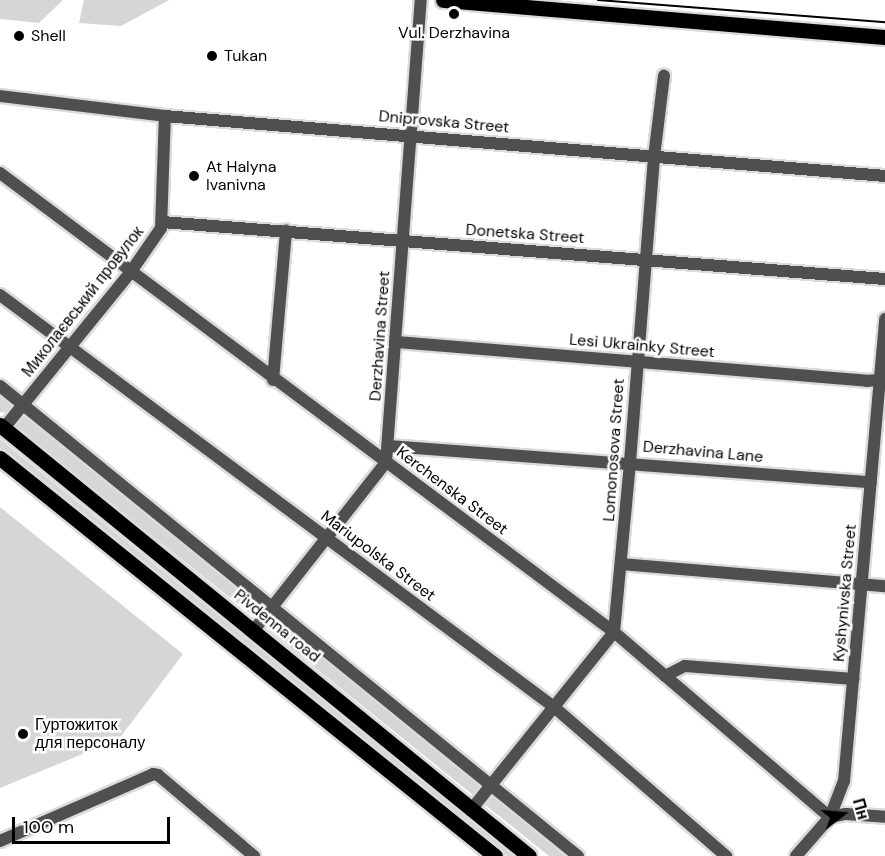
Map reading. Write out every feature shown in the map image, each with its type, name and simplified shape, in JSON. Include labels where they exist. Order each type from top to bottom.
[{"type":"main road","points":[[443,0],[885,37]]},
{"type":"main road","name":"Pivdenna road","points":[[2,426],[530,856]]},
{"type":"main road","points":[[0,458],[495,856]]},
{"type":"street","name":"Derzhavina Street","points":[[386,462],[397,342],[421,0]]},
{"type":"street","name":"Lomonosova Street","points":[[614,632],[654,157],[664,76]]},
{"type":"street","name":"Dniprovska Street","points":[[0,96],[165,116],[885,176]]},
{"type":"street","name":"Миколаєвський провулок","points":[[2,426],[70,348],[130,273],[162,228],[165,116]]},
{"type":"street","name":"Kerchenska Street","points":[[0,173],[273,380],[614,632],[830,817]]},
{"type":"street","name":"Donetska Street","points":[[162,222],[885,279]]},
{"type":"street","points":[[273,380],[286,231]]},
{"type":"street","name":"Mariupolska Street","points":[[0,295],[554,707],[726,856]]},
{"type":"street","name":"Kyshynivska Street","points":[[796,856],[830,817],[844,782],[882,379],[885,319]]},
{"type":"street","name":"Lesi Ukrainky Street","points":[[397,342],[867,381],[882,379]]},
{"type":"street","points":[[0,386],[578,856]]},
{"type":"street","name":"Derzhavina Lane","points":[[388,446],[630,462],[871,482]]},
{"type":"street","points":[[255,630],[386,462]]},
{"type":"street","points":[[621,564],[885,586]]},
{"type":"street","points":[[471,810],[614,632]]},
{"type":"street","points":[[665,676],[685,666],[854,679]]},
{"type":"street","points":[[0,841],[153,774],[158,775],[254,856]]},
{"type":"street","points":[[830,817],[846,814],[885,817]]},
{"type":"shaded area","points":[[0,0],[63,0],[39,23],[0,19]]},
{"type":"shaded area","points":[[84,0],[169,0],[121,26],[79,23]]},
{"type":"shaded area","points":[[0,390],[13,401],[13,409],[10,413],[0,412]]},
{"type":"shaded area","points":[[25,412],[265,607],[261,614],[254,617],[17,428],[18,415]]},
{"type":"shaded area","points":[[0,439],[517,856],[507,856],[0,448]]},
{"type":"shaded area","points":[[0,507],[183,654],[119,739],[0,788]]},
{"type":"shaded area","points":[[277,618],[572,856],[549,856],[268,630],[272,619]]},
{"type":"tram line","points":[[598,0],[885,22]]},
{"type":"place","name":"Vul. Derzhavina","points":[[454,14]]},
{"type":"place","name":"Shell","points":[[19,36]]},
{"type":"place","name":"Tukan","points":[[212,56]]},
{"type":"place","name":"At Halyna Ivanivna","points":[[194,176]]},
{"type":"place","name":"Гуртожиток для персоналу","points":[[23,734]]}]
